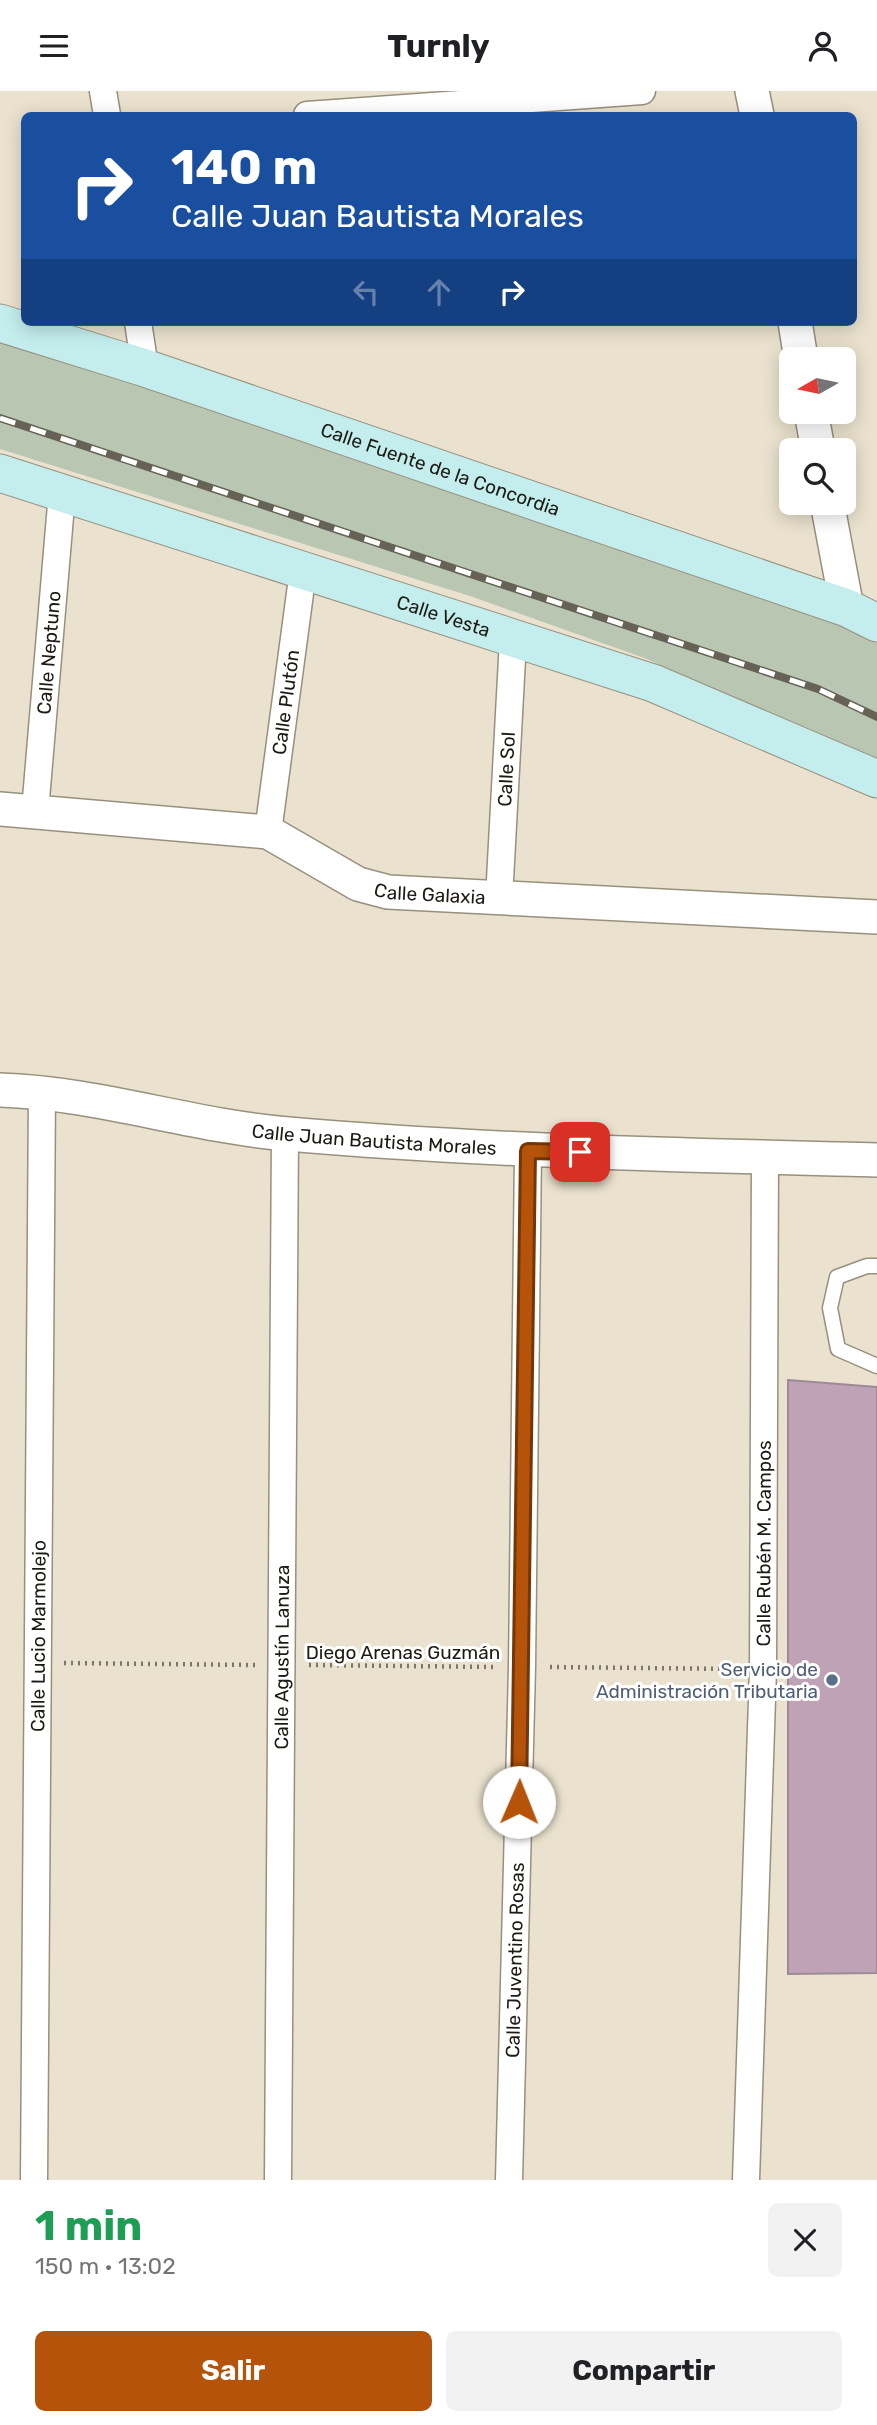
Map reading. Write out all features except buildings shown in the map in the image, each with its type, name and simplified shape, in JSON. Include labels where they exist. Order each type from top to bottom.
[{"type":"main road","name":"Calle Fuente de la Concordia","points":[[0,323],[145,368],[862,615]]},
{"type":"main road","name":"Calle Vesta","points":[[0,473],[653,683],[877,779]]},
{"type":"street","points":[[103,91],[106,112]]},
{"type":"street","points":[[349,112],[642,91]]},
{"type":"street","points":[[752,91],[756,112]]},
{"type":"street","points":[[139,326],[145,368]]},
{"type":"street","points":[[795,326],[799,347]]},
{"type":"street","name":"Calle Neptuno","points":[[36,811],[62,493]]},
{"type":"street","points":[[831,515],[862,615]]},
{"type":"street","name":"Calle Plutón","points":[[268,832],[303,571]]},
{"type":"street","name":"Calle Sol","points":[[499,899],[513,640]]},
{"type":"street","name":"Calle Galaxia","points":[[0,809],[268,832],[358,884],[388,892],[877,917]]},
{"type":"street","name":"Calle Juan Bautista Morales","points":[[0,1090],[42,1091],[285,1134],[528,1151],[877,1160]]},
{"type":"street","name":"Calle Lucio Marmolejo","points":[[34,2180],[42,1091]]},
{"type":"street","name":"Calle Agustín Lanuza","points":[[278,2180],[285,1134]]},
{"type":"street","name":"Calle Juventino Rosas","points":[[509,2180],[522,1667],[528,1151]]},
{"type":"street","name":"Calle Rubén M. Campos","points":[[746,2180],[763,1669],[765,1157]]},
{"type":"lane","points":[[877,1266],[867,1266],[837,1277],[831,1308],[838,1349],[877,1366]]},
{"type":"path","name":"Diego Arenas Guzmán","points":[[37,1663],[763,1669]]},
{"type":"green space","points":[[0,333],[854,629],[877,640],[877,765],[647,659],[473,597],[0,449]]},
{"type":"railway","points":[[0,418],[818,689],[877,717]]},
{"type":"place","name":"Servicio de Administración Tributaria","points":[[832,1680]]},
{"type":"route","points":[[519,1802],[528,1151],[580,1152]]}]
